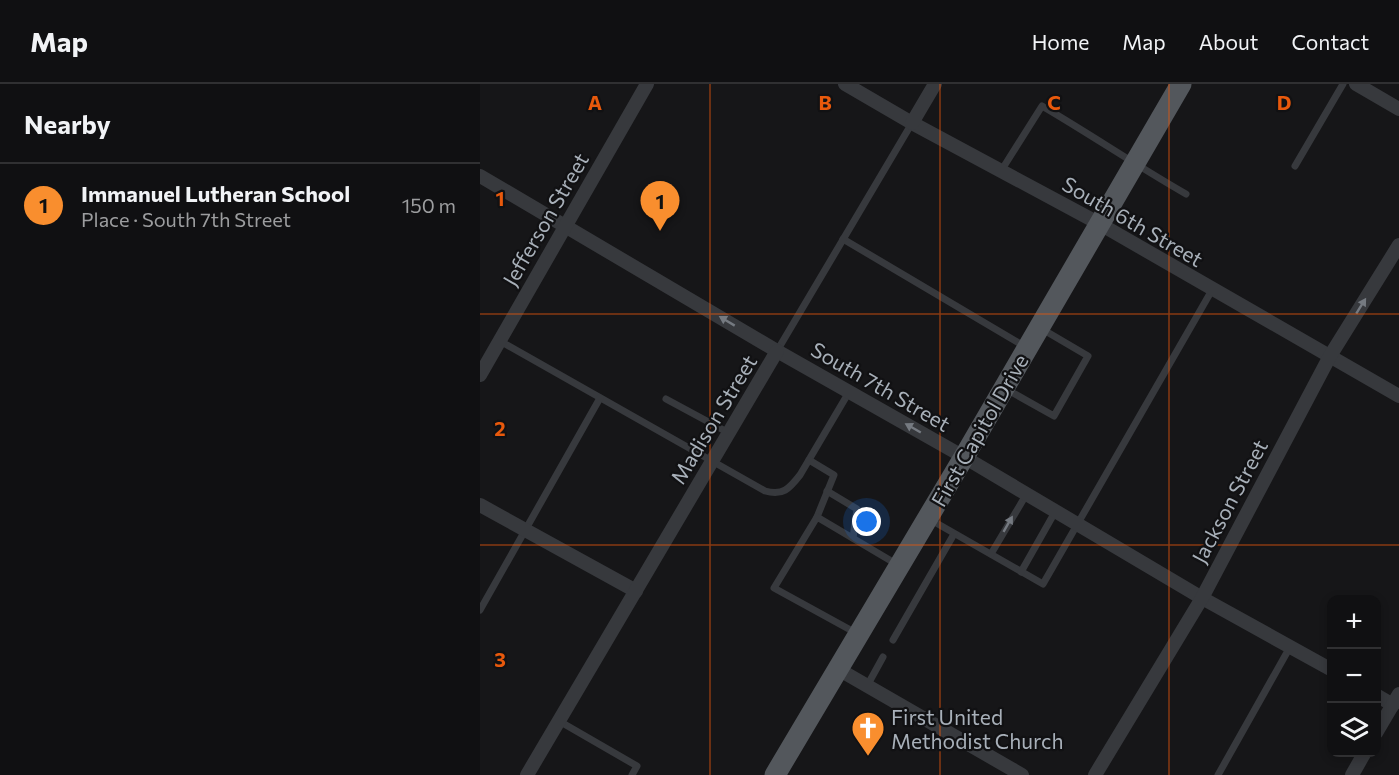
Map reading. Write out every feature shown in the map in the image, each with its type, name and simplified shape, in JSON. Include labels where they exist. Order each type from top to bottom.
[{"type":"main road","name":"First Capitol Drive","points":[[775,775],[964,457],[1181,84]]},
{"type":"street","name":"Jefferson Street","points":[[480,375],[647,84]]},
{"type":"street","name":"South 6th Street","points":[[845,84],[912,123],[1100,224],[1399,396]]},
{"type":"street","name":"Madison Street","points":[[912,123],[935,84]]},
{"type":"street","points":[[1356,84],[1399,109]]},
{"type":"street","name":"South 7th Street","points":[[480,176],[777,351],[964,457],[1076,525],[1327,667]]},
{"type":"street","name":"Jackson Street","points":[[1095,775],[1202,598],[1330,356],[1399,245]]},
{"type":"street","name":"Madison Street","points":[[527,775],[777,351]]},
{"type":"street","points":[[480,505],[636,591]]},
{"type":"street","points":[[838,669],[1022,775]]},
{"type":"street","points":[[1381,697],[1396,699],[1381,726]]},
{"type":"street","points":[[1359,773],[1364,757]]},
{"type":"lane","points":[[1295,166],[1343,84]]},
{"type":"lane","points":[[1001,171],[1042,106],[1186,195]]},
{"type":"lane","name":"Madison Street","points":[[777,351],[912,123]]},
{"type":"lane","points":[[843,239],[1027,347]]},
{"type":"lane","points":[[928,518],[1043,584],[1212,290]]},
{"type":"lane","points":[[1004,387],[1054,416],[1088,356],[1039,327]]},
{"type":"lane","points":[[500,341],[712,462],[774,494],[781,493],[790,487],[809,460],[849,392]]},
{"type":"lane","points":[[480,610],[600,398]]},
{"type":"lane","points":[[666,399],[729,433]]},
{"type":"lane","points":[[809,460],[834,475],[817,517],[774,588],[858,635]]},
{"type":"lane","points":[[827,491],[856,509],[853,538]]},
{"type":"lane","points":[[991,554],[1026,495]]},
{"type":"lane","points":[[1021,572],[1055,512]]},
{"type":"lane","points":[[817,517],[899,566]]},
{"type":"lane","points":[[893,640],[954,534]]},
{"type":"lane","points":[[1218,775],[1290,647]]},
{"type":"lane","points":[[867,686],[883,657]]},
{"type":"lane","points":[[559,722],[637,766],[632,775]]},
{"type":"place","name":"Immanuel Lutheran School","points":[[660,231]]},
{"type":"place","name":"First United Methodist Church","points":[[868,757]]}]
